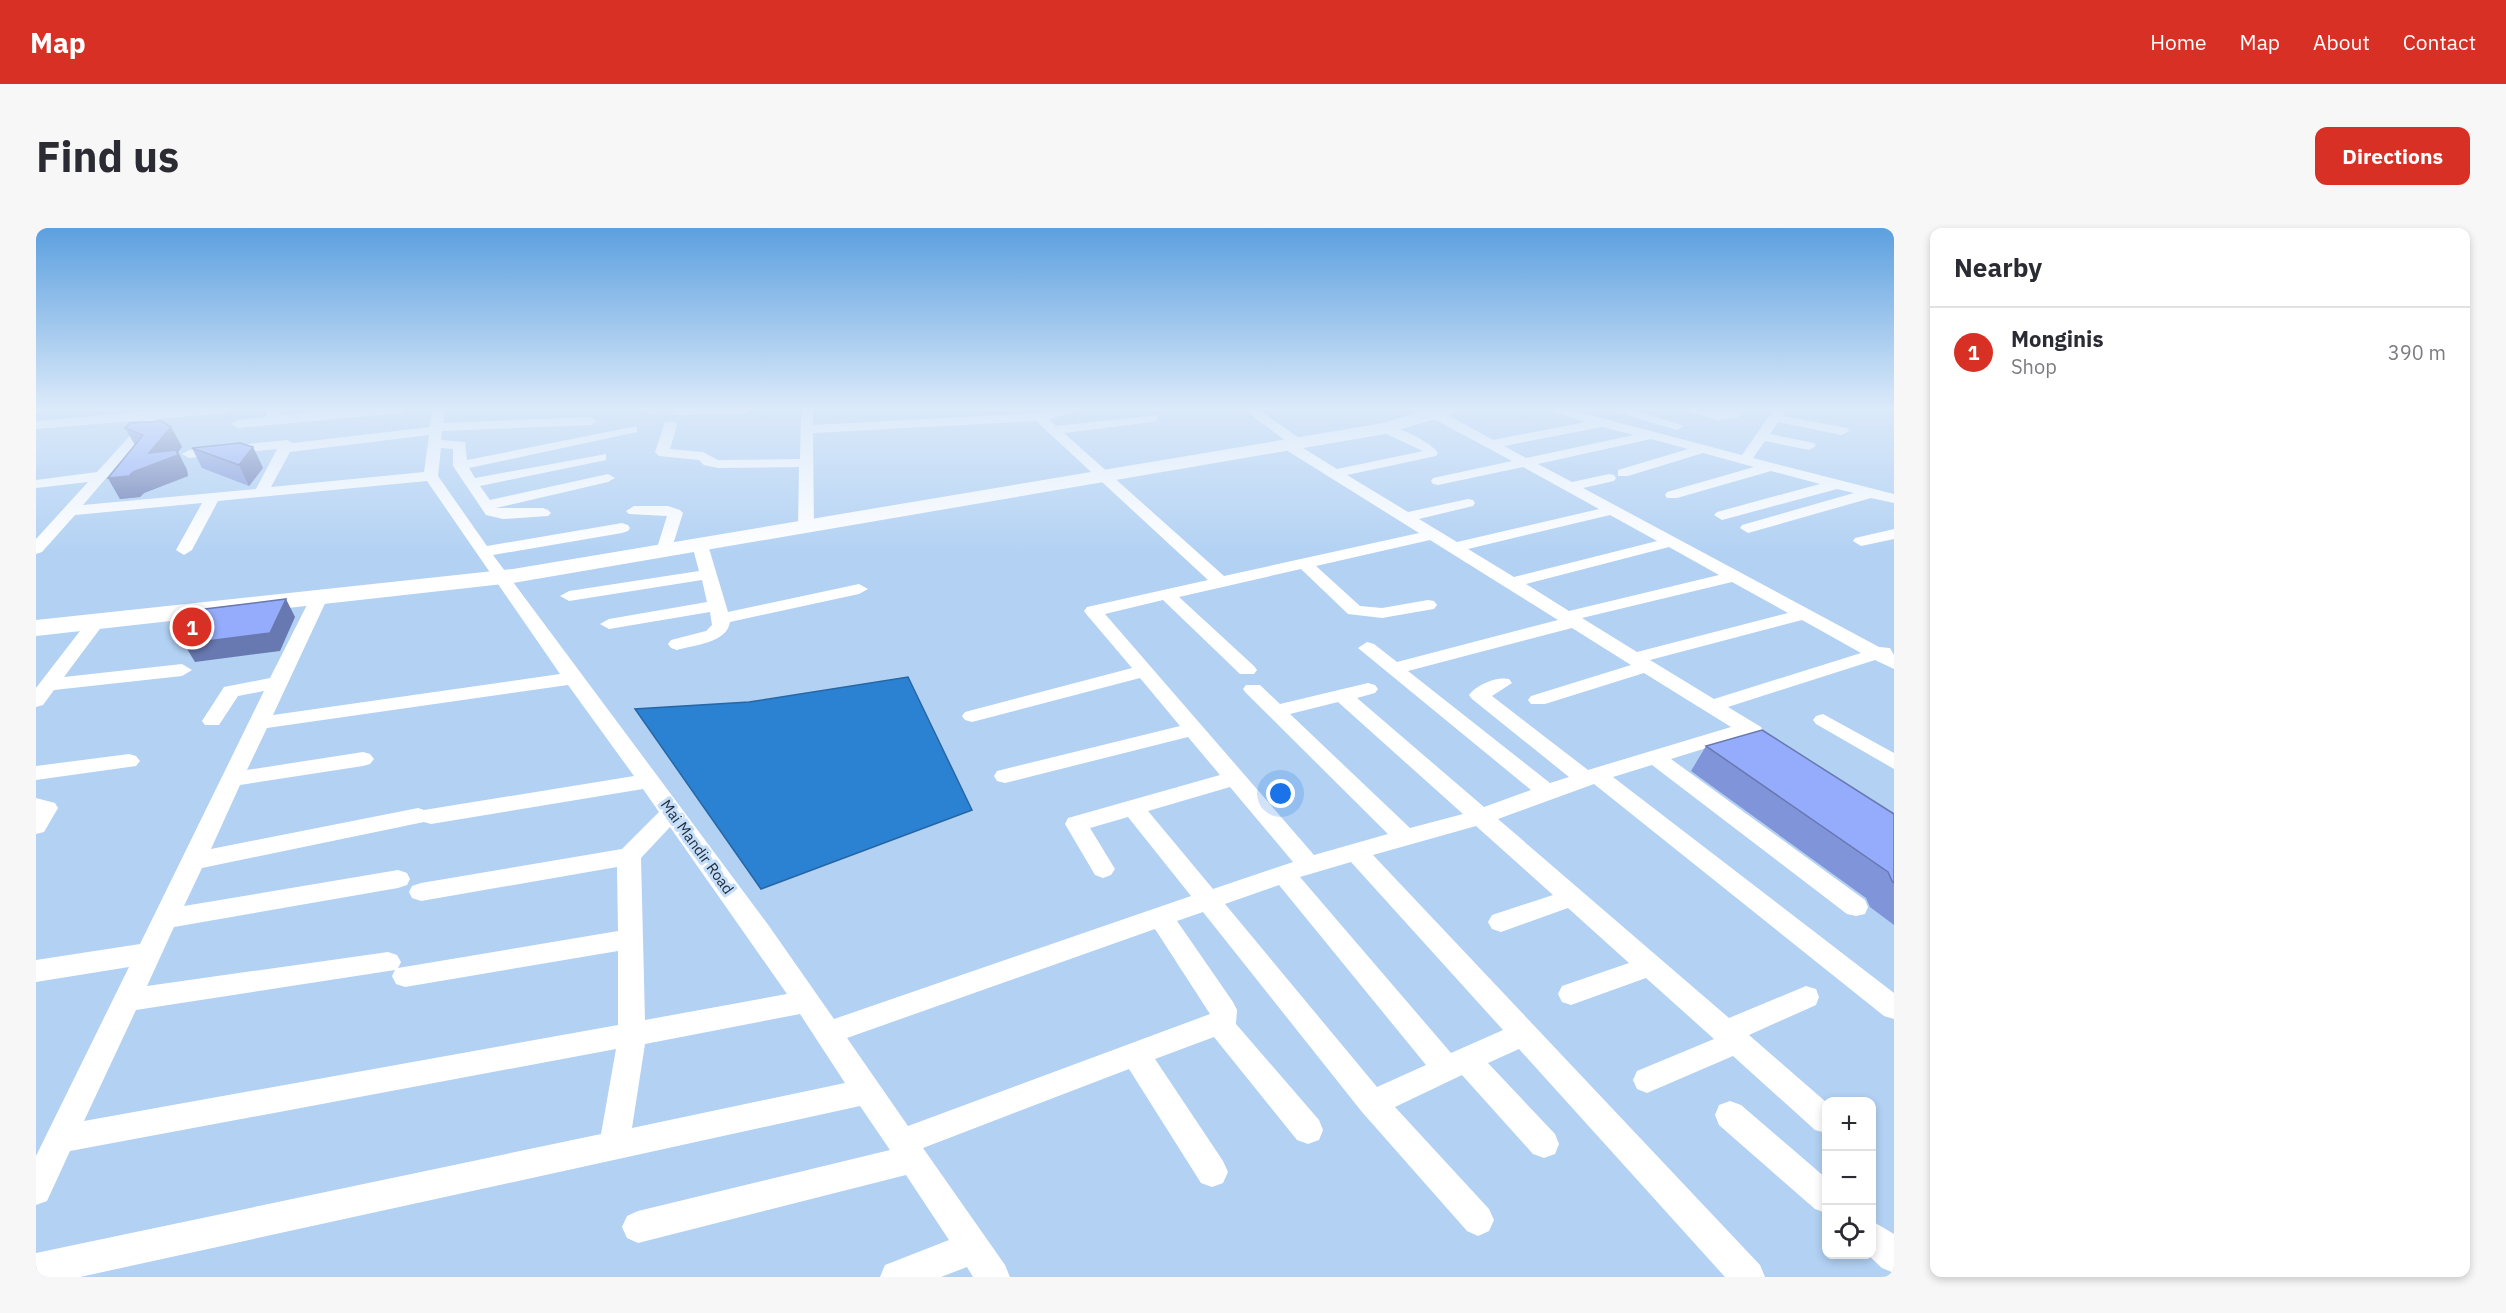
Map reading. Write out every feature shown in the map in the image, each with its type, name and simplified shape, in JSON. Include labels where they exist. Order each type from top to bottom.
[{"type":"main road","points":[[36,628],[500,578],[1210,458]]},
{"type":"street","points":[[36,549],[117,458]]},
{"type":"street","points":[[261,492],[280,458]]},
{"type":"street","points":[[69,511],[431,476],[433,458]]},
{"type":"street","points":[[460,458],[460,466],[495,513],[543,513]]},
{"type":"street","points":[[460,466],[497,458]]},
{"type":"street","points":[[472,483],[596,458]]},
{"type":"street","points":[[705,458],[709,462],[718,464],[805,463]]},
{"type":"street","points":[[805,458],[806,526]]},
{"type":"street","points":[[1083,458],[1220,582]]},
{"type":"street","points":[[1312,458],[1403,518],[1767,740]]},
{"type":"street","points":[[1334,474],[1408,458]]},
{"type":"street","points":[[1518,458],[1671,542],[1738,570]]},
{"type":"street","points":[[1438,481],[1552,458]]},
{"type":"street","points":[[1623,473],[1673,458]]},
{"type":"street","points":[[1737,458],[1894,499]]},
{"type":"street","points":[[1672,495],[1770,466]]},
{"type":"street","points":[[36,484],[100,476]]},
{"type":"street","name":"Mai Mandir Road","points":[[431,476],[500,578],[672,812],[807,1002],[993,1277]]},
{"type":"street","points":[[487,505],[608,478]]},
{"type":"street","points":[[1570,487],[1609,478]]},
{"type":"street","points":[[1722,515],[1838,484]]},
{"type":"street","points":[[1748,528],[1872,493]]},
{"type":"street","points":[[184,550],[213,497]]},
{"type":"street","points":[[1594,500],[1607,497],[1620,499],[1738,570],[1804,614],[1885,651],[1894,663]]},
{"type":"street","points":[[1403,518],[1467,502]]},
{"type":"street","points":[[1452,548],[1613,510]]},
{"type":"street","points":[[634,511],[675,513],[664,550]]},
{"type":"street","points":[[36,526],[59,523]]},
{"type":"street","points":[[482,552],[622,528]]},
{"type":"street","points":[[1309,865],[1093,611],[1430,534]]},
{"type":"street","points":[[1861,541],[1894,534]]},
{"type":"street","points":[[1509,583],[1671,542]]},
{"type":"street","points":[[677,644],[717,632],[720,612],[700,544]]},
{"type":"street","points":[[1304,563],[1353,609],[1364,613],[1373,614],[1428,605]]},
{"type":"street","points":[[1394,669],[1738,570]]},
{"type":"street","points":[[569,596],[708,574]]},
{"type":"street","points":[[609,624],[720,612],[858,589]]},
{"type":"street","points":[[1167,595],[1250,679],[1275,711],[1405,837]]},
{"type":"street","points":[[36,1190],[320,597]]},
{"type":"street","points":[[1538,700],[1640,662],[1804,614]]},
{"type":"street","points":[[36,701],[96,622]]},
{"type":"street","points":[[1367,648],[1547,792]]},
{"type":"street","points":[[1712,706],[1885,651]]},
{"type":"street","points":[[48,685],[182,670]]},
{"type":"street","points":[[972,716],[1144,671]]},
{"type":"street","points":[[259,723],[573,678]]},
{"type":"street","points":[[212,721],[231,691],[278,683]]},
{"type":"street","points":[[1502,683],[1479,694],[1894,1008]]},
{"type":"street","points":[[1275,711],[1368,689]]},
{"type":"street","points":[[1343,696],[1822,1116]]},
{"type":"street","points":[[1823,720],[1894,762]]},
{"type":"street","points":[[828,1033],[1309,865],[1482,816],[1591,777],[1748,728]]},
{"type":"street","points":[[1005,776],[1193,729]]},
{"type":"street","points":[[1655,757],[1856,907]]},
{"type":"street","points":[[233,779],[363,759]]},
{"type":"street","points":[[36,773],[129,761]]},
{"type":"street","points":[[1103,869],[1076,824],[1235,778]]},
{"type":"street","points":[[193,861],[424,816],[649,781]]},
{"type":"street","points":[[36,806],[47,808],[36,826]]},
{"type":"street","points":[[1133,807],[1372,1103],[1478,1220]]},
{"type":"street","points":[[421,892],[629,856],[672,812]]},
{"type":"street","points":[[1355,851],[1748,1277]]},
{"type":"street","points":[[614,1145],[632,1035],[629,856]]},
{"type":"street","points":[[1284,874],[1455,1063],[1544,1144]]},
{"type":"street","points":[[165,919],[398,879]]},
{"type":"street","points":[[1501,922],[1574,897]]},
{"type":"street","points":[[638,1227],[908,1150],[1136,1055],[1220,1024],[1224,1021],[1223,1010],[1161,917]]},
{"type":"street","points":[[127,1000],[631,939]]},
{"type":"street","points":[[36,971],[150,952]]},
{"type":"street","points":[[1571,994],[1652,966]]},
{"type":"street","points":[[1647,1080],[1806,997]]},
{"type":"street","points":[[60,1139],[807,1002]]},
{"type":"street","points":[[1220,1024],[1308,1130]]},
{"type":"street","points":[[1372,1103],[1455,1063],[1523,1034]]},
{"type":"street","points":[[1136,1055],[1212,1172]]},
{"type":"street","points":[[36,1270],[867,1091]]},
{"type":"street","points":[[1730,1115],[1822,1194]]},
{"type":"street","points":[[1876,1240],[1894,1256]]},
{"type":"street","points":[[897,1277],[973,1248]]},
{"type":"water","points":[[908,677],[972,810],[761,889],[635,709],[749,702]]},
{"type":"building","points":[[124,458],[170,458],[133,472],[129,476],[108,478]]},
{"type":"building","points":[[220,458],[244,458],[239,465]]},
{"type":"building","points":[[286,599],[270,633],[184,644],[205,609]]},
{"type":"building","points":[[1762,730],[1894,814],[1894,883],[1888,872],[1706,746]]},
{"type":"place","name":"Monginis","points":[[192,627]]}]
